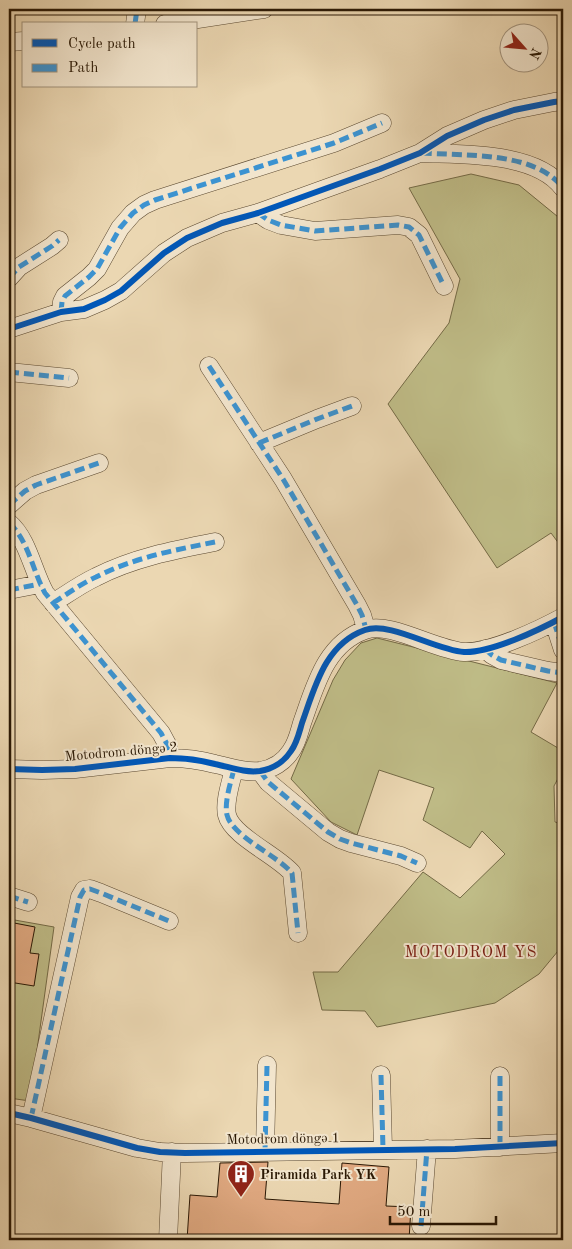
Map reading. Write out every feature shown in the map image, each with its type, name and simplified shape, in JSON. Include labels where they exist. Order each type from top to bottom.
[{"type":"street","points":[[135,22],[137,9]]},
{"type":"street","points":[[178,22],[264,9]]},
{"type":"street","points":[[9,42],[22,41]]},
{"type":"street","points":[[9,329],[62,312],[84,309],[105,300],[121,291],[164,253],[187,238],[222,222],[258,213],[380,169],[420,153],[447,136],[484,120],[514,110],[563,101]]},
{"type":"street","points":[[62,312],[62,302],[65,296],[97,269],[120,228],[133,213],[144,205],[334,143],[382,123]]},
{"type":"street","points":[[420,153],[498,157],[524,163],[552,177],[563,188]]},
{"type":"street","points":[[258,213],[268,220],[281,225],[316,231],[398,225],[408,227],[419,235],[444,286]]},
{"type":"street","points":[[9,278],[19,267],[59,240]]},
{"type":"street","points":[[209,366],[283,479],[358,605],[366,629],[388,629],[447,649],[464,652],[486,649],[559,620],[563,650]]},
{"type":"street","points":[[9,372],[69,378]]},
{"type":"street","points":[[259,443],[352,406]]},
{"type":"street","points":[[9,505],[25,490],[99,464]]},
{"type":"street","points":[[9,523],[22,540],[40,584],[52,603],[161,733],[168,746],[170,758]]},
{"type":"street","points":[[52,603],[96,576],[138,560],[215,542]]},
{"type":"street","points":[[9,590],[40,584]]},
{"type":"street","name":"Motodrom döngə 2","points":[[9,769],[75,769],[170,758],[197,760],[248,772],[272,767],[281,762],[291,752],[298,738],[316,682],[324,666],[335,650],[348,639],[366,629]]},
{"type":"street","points":[[486,649],[501,660],[563,673]]},
{"type":"street","points":[[234,769],[227,805],[227,816],[237,830],[287,866],[292,873],[298,933]]},
{"type":"street","points":[[260,771],[268,782],[328,832],[350,843],[401,856],[417,863]]},
{"type":"street","points":[[31,1118],[80,897],[84,890],[90,889],[101,893],[169,921]]},
{"type":"street","points":[[9,896],[28,902]]},
{"type":"street","points":[[265,1151],[267,1065]]},
{"type":"street","points":[[381,1074],[383,1149]]},
{"type":"street","points":[[500,1076],[500,1147]]},
{"type":"street","name":"Motodrom döngə 1","points":[[9,1113],[138,1148],[160,1152],[427,1149],[563,1143]]},
{"type":"street","points":[[421,1226],[427,1149]]},
{"type":"street","points":[[168,1240],[172,1152]]},
{"type":"shaded area","points":[[471,174],[519,185],[563,221],[563,549],[551,533],[497,568],[388,404],[449,323],[460,279],[409,188]]},
{"type":"shaded area","points":[[377,638],[557,683],[531,732],[563,751],[563,769],[554,786],[555,822],[563,824],[563,945],[539,974],[495,1003],[377,1027],[365,1011],[322,1010],[313,972],[338,972],[423,872],[460,898],[505,854],[482,831],[470,848],[423,820],[434,788],[379,770],[357,835],[331,822],[291,779],[333,680],[345,660],[361,643]]},
{"type":"shaded area","points":[[9,919],[54,927],[30,1101],[9,1098]]},
{"type":"building","points":[[9,922],[35,927],[30,953],[39,954],[34,986],[9,982]]},
{"type":"building","points":[[268,1162],[265,1199],[339,1204],[342,1163],[389,1167],[386,1206],[411,1207],[409,1240],[187,1240],[190,1195],[217,1197],[220,1163]]},
{"type":"marked path","points":[[135,22],[137,9]]},
{"type":"marked path","points":[[61,312],[65,296],[97,269],[120,228],[133,213],[144,205],[334,143],[382,123]]},
{"type":"marked path","points":[[422,153],[478,156],[517,161],[535,167],[551,176],[563,188]]},
{"type":"marked path","points":[[258,213],[268,220],[281,225],[315,231],[398,225],[409,227],[419,235],[444,286]]},
{"type":"marked path","points":[[9,278],[19,267],[59,240]]},
{"type":"marked path","points":[[209,366],[283,479],[357,605],[366,629]]},
{"type":"marked path","points":[[9,372],[69,378]]},
{"type":"marked path","points":[[259,443],[352,406]]},
{"type":"marked path","points":[[9,505],[25,491],[36,485],[99,463]]},
{"type":"marked path","points":[[9,523],[16,530],[26,547],[45,593],[161,733],[168,746],[170,758]]},
{"type":"marked path","points":[[53,603],[74,589],[110,570],[139,560],[215,542]]},
{"type":"marked path","points":[[9,590],[40,584]]},
{"type":"marked path","points":[[554,622],[563,650]]},
{"type":"marked path","points":[[485,649],[501,660],[563,673]]},
{"type":"marked path","points":[[234,769],[227,798],[227,815],[237,831],[292,873],[298,933]]},
{"type":"marked path","points":[[260,771],[268,782],[328,832],[351,843],[401,856],[417,863]]},
{"type":"marked path","points":[[31,1118],[80,897],[84,890],[90,889],[101,893],[169,921]]},
{"type":"marked path","points":[[9,896],[28,902]]},
{"type":"marked path","points":[[265,1151],[267,1065]]},
{"type":"marked path","points":[[381,1075],[383,1149]]},
{"type":"marked path","points":[[500,1076],[500,1147]]},
{"type":"marked path","points":[[421,1226],[427,1149]]},
{"type":"cycle path","points":[[9,329],[61,312],[84,309],[105,300],[121,291],[164,253],[187,238],[222,223],[258,213],[380,169],[420,153],[447,136],[484,120],[514,110],[563,101]]},
{"type":"cycle path","points":[[9,769],[75,769],[181,758],[243,770],[264,770],[281,762],[293,748],[323,668],[340,645],[351,637],[365,630],[375,628],[387,629],[452,650],[475,651],[515,640],[563,617]]},
{"type":"cycle path","points":[[9,1113],[137,1148],[160,1152],[455,1149],[563,1143]]},
{"type":"place","name":"Piramida Park YK","points":[[241,1198]]},
{"type":"district","name":"MOTODROM YS","points":[[471,951]]}]
